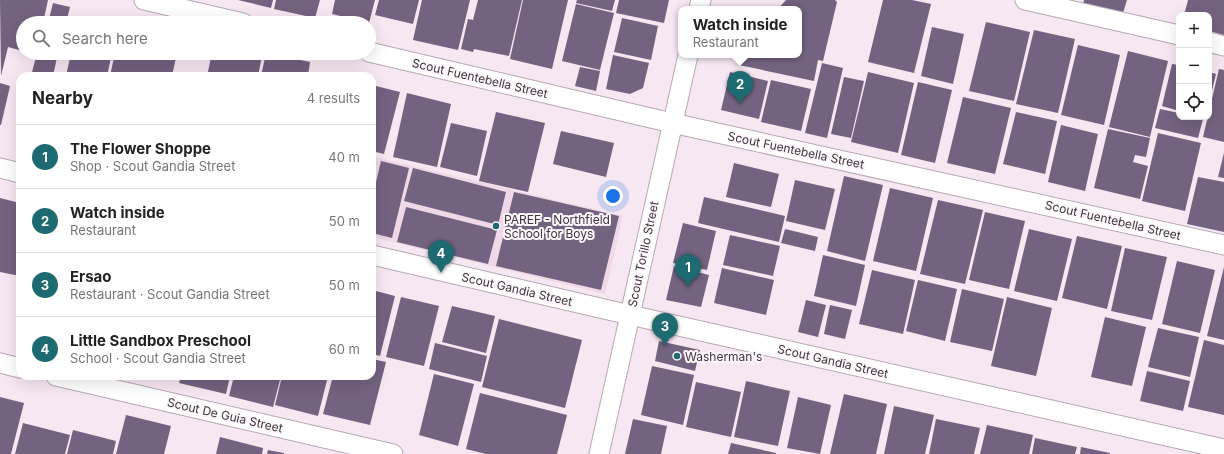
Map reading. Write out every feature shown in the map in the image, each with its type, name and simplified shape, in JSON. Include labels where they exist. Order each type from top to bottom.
[{"type":"street","points":[[144,0],[213,16]]},
{"type":"street","points":[[1025,0],[1176,34]]},
{"type":"street","points":[[1212,43],[1224,46]]},
{"type":"street","name":"Scout Fuentebella Street","points":[[376,54],[672,123],[1224,245]]},
{"type":"street","name":"Scout Torillo Street","points":[[599,454],[687,58]]},
{"type":"street","points":[[0,168],[16,172]]},
{"type":"street","name":"Scout Gandia Street","points":[[376,256],[630,315],[1224,449]]},
{"type":"street","points":[[0,363],[16,367]]},
{"type":"street","name":"Scout De Guia Street","points":[[73,380],[393,454]]},
{"type":"shaded area","name":"PAREF - Northfield School for Boys","points":[[376,157],[623,216],[605,294],[376,238]]},
{"type":"building","points":[[0,0],[48,0],[45,16],[16,16],[16,49],[8,47],[1,76]]},
{"type":"building","points":[[238,0],[273,0],[271,8]]},
{"type":"building","points":[[276,0],[320,0],[316,16],[306,16],[274,9]]},
{"type":"building","points":[[335,0],[375,0],[371,16],[340,16],[332,14]]},
{"type":"building","points":[[379,0],[419,0],[413,24],[375,15]]},
{"type":"building","points":[[422,0],[470,0],[458,50],[413,40]]},
{"type":"building","points":[[478,0],[522,0],[509,56],[474,49],[473,52],[461,49],[468,19],[473,20]]},
{"type":"building","points":[[523,0],[568,0],[552,69],[510,59]]},
{"type":"building","points":[[577,0],[615,0],[612,11],[576,3]]},
{"type":"building","points":[[619,0],[669,0],[664,23],[616,13]]},
{"type":"building","points":[[786,0],[835,0],[837,2],[823,61],[818,60],[814,81],[739,65],[741,58],[802,58],[802,6],[781,6]]},
{"type":"building","points":[[883,0],[912,0],[931,4],[914,73],[868,62]]},
{"type":"building","points":[[1084,0],[1127,0],[1123,13],[1083,4]]},
{"type":"building","points":[[1188,0],[1224,0],[1224,35],[1212,32],[1212,12],[1185,12]]},
{"type":"building","points":[[53,3],[70,7],[68,16],[50,16]]},
{"type":"building","points":[[576,4],[614,13],[600,70],[562,61]]},
{"type":"building","points":[[622,18],[658,26],[651,60],[614,52]]},
{"type":"building","points":[[986,22],[1030,32],[1014,101],[969,91]]},
{"type":"building","points":[[932,27],[964,34],[953,84],[921,76]]},
{"type":"building","points":[[1034,30],[1075,39],[1058,113],[1016,104]]},
{"type":"building","points":[[1078,45],[1120,55],[1104,125],[1061,115]]},
{"type":"building","points":[[1128,51],[1168,61],[1150,137],[1109,127]]},
{"type":"building","points":[[613,55],[649,63],[643,88],[630,94],[606,89]]},
{"type":"building","points":[[35,60],[56,60],[54,72],[32,72]]},
{"type":"building","points":[[69,60],[110,60],[108,72],[67,72]]},
{"type":"building","points":[[113,60],[175,60],[173,72],[111,72]]},
{"type":"building","points":[[210,60],[261,60],[259,72],[208,72]]},
{"type":"building","points":[[264,60],[300,60],[310,62],[309,72],[262,72]]},
{"type":"building","points":[[822,63],[843,68],[827,138],[805,133]]},
{"type":"building","points":[[1172,64],[1176,65],[1176,110],[1162,106]]},
{"type":"building","points":[[580,67],[600,71],[596,91],[575,86]]},
{"type":"building","points":[[1219,69],[1224,70],[1224,142],[1203,137],[1207,120],[1212,120],[1212,99]]},
{"type":"building","points":[[730,72],[768,81],[759,119],[721,110]]},
{"type":"building","points":[[868,72],[914,83],[898,153],[851,142]]},
{"type":"building","points":[[1212,73],[1216,74],[1212,91]]},
{"type":"building","points":[[844,77],[864,81],[851,138],[831,134]]},
{"type":"building","points":[[771,80],[811,89],[801,131],[761,122]]},
{"type":"building","points":[[918,82],[952,90],[935,163],[901,155]]},
{"type":"building","points":[[0,83],[10,86],[1,125],[0,125]]},
{"type":"building","points":[[376,86],[400,92],[384,154],[376,152]]},
{"type":"building","points":[[407,93],[451,104],[437,167],[393,157]]},
{"type":"building","points":[[963,97],[1011,108],[995,174],[947,163]]},
{"type":"building","points":[[1160,109],[1176,112],[1176,120],[1203,120],[1198,138],[1155,128]]},
{"type":"building","points":[[496,112],[545,123],[528,192],[479,181]]},
{"type":"building","points":[[1016,112],[1057,121],[1045,174],[1003,164]]},
{"type":"building","points":[[451,123],[487,131],[477,176],[440,167]]},
{"type":"building","points":[[1061,125],[1098,134],[1085,191],[1048,182]]},
{"type":"building","points":[[1108,129],[1150,138],[1146,157],[1135,155],[1133,162],[1148,166],[1140,199],[1094,188]]},
{"type":"building","points":[[561,131],[614,143],[606,177],[553,164]]},
{"type":"building","points":[[1158,133],[1201,143],[1185,211],[1142,201]]},
{"type":"building","points":[[1224,153],[1224,178],[1218,177]]},
{"type":"building","points":[[381,161],[409,168],[392,238],[376,234],[376,182]]},
{"type":"building","points":[[734,163],[779,174],[771,207],[726,197]]},
{"type":"building","points":[[413,168],[506,192],[498,225],[404,201]]},
{"type":"building","points":[[844,176],[883,185],[865,261],[827,251]]},
{"type":"building","points":[[1198,177],[1224,182],[1224,232],[1187,224]]},
{"type":"building","points":[[795,180],[835,189],[825,230],[786,221]]},
{"type":"building","points":[[890,188],[933,198],[916,271],[873,261]]},
{"type":"building","points":[[514,192],[619,216],[601,290],[496,266]]},
{"type":"building","points":[[704,197],[785,216],[779,242],[698,223]]},
{"type":"building","points":[[0,198],[16,202],[16,275],[0,272]]},
{"type":"building","points":[[938,200],[983,210],[965,284],[920,274]]},
{"type":"building","points":[[406,207],[497,230],[488,264],[397,242]]},
{"type":"building","points":[[985,212],[1025,221],[1009,289],[969,280]]},
{"type":"building","points":[[683,223],[716,231],[707,270],[673,263]]},
{"type":"building","points":[[785,229],[818,237],[815,251],[781,243]]},
{"type":"building","points":[[1029,229],[1072,239],[1057,301],[1014,291]]},
{"type":"building","points":[[730,235],[780,246],[773,276],[723,265]]},
{"type":"building","points":[[1077,236],[1122,246],[1107,309],[1062,298]]},
{"type":"building","points":[[1125,248],[1167,257],[1152,320],[1111,311]]},
{"type":"building","points":[[823,255],[865,265],[856,306],[814,296]]},
{"type":"building","points":[[1177,261],[1215,270],[1200,333],[1162,324]]},
{"type":"building","points":[[674,266],[709,275],[701,307],[666,300]]},
{"type":"building","points":[[1224,267],[1224,340],[1207,336]]},
{"type":"building","points":[[722,268],[774,280],[766,315],[714,303]]},
{"type":"building","points":[[872,270],[915,280],[903,334],[859,324]]},
{"type":"building","points":[[918,280],[957,289],[945,341],[906,331]]},
{"type":"building","points":[[962,289],[1004,299],[992,351],[950,342]]},
{"type":"building","points":[[376,291],[395,296],[380,356],[376,355]]},
{"type":"building","points":[[401,297],[439,306],[424,366],[386,357]]},
{"type":"building","points":[[1007,297],[1052,308],[1036,376],[991,366]]},
{"type":"building","points":[[806,300],[826,305],[818,337],[798,332]]},
{"type":"building","points":[[830,305],[852,310],[845,339],[824,334]]},
{"type":"building","points":[[452,306],[495,316],[486,353],[442,342]]},
{"type":"building","points":[[1105,317],[1146,327],[1132,386],[1091,377]]},
{"type":"building","points":[[499,319],[582,340],[565,408],[482,387]]},
{"type":"building","points":[[1158,328],[1199,337],[1190,377],[1148,367]]},
{"type":"building","points":[[1204,340],[1224,345],[1224,415],[1188,407]]},
{"type":"building","name":"Washerman's","points":[[659,341],[700,350],[695,371],[655,361]]},
{"type":"building","points":[[435,343],[487,356],[481,382],[429,369]]},
{"type":"building","points":[[376,360],[386,362],[370,425],[323,414],[332,380],[376,380]]},
{"type":"building","points":[[652,366],[694,375],[683,425],[641,415]]},
{"type":"building","points":[[1147,371],[1190,381],[1183,411],[1140,401]]},
{"type":"building","points":[[434,374],[474,384],[458,446],[419,435]]},
{"type":"building","points":[[180,380],[229,380],[226,394],[179,383]]},
{"type":"building","points":[[233,380],[280,380],[273,407],[229,396]]},
{"type":"building","points":[[281,380],[327,380],[318,416],[275,405]]},
{"type":"building","points":[[746,381],[790,391],[778,446],[734,437]]},
{"type":"building","points":[[696,382],[741,392],[731,437],[686,427]]},
{"type":"building","points":[[480,393],[567,415],[557,454],[486,454],[466,449]]},
{"type":"building","points":[[844,394],[887,404],[876,454],[830,454]]},
{"type":"building","points":[[0,397],[24,403],[11,454],[0,454]]},
{"type":"building","points":[[798,397],[831,405],[820,454],[787,448]]},
{"type":"building","points":[[894,406],[934,415],[925,454],[884,454]]},
{"type":"building","points":[[126,415],[171,426],[164,454],[116,454]]},
{"type":"building","points":[[633,419],[667,426],[661,454],[625,454]]},
{"type":"building","points":[[936,419],[980,428],[974,454],[929,454]]},
{"type":"building","points":[[23,423],[70,435],[65,454],[15,454]]},
{"type":"building","points":[[987,425],[1033,435],[1029,454],[980,454]]},
{"type":"building","points":[[73,430],[116,441],[113,454],[67,454]]},
{"type":"building","points":[[220,437],[263,448],[262,454],[216,454]]},
{"type":"building","points":[[1035,438],[1077,447],[1075,454],[1032,454]]},
{"type":"building","points":[[731,443],[776,453],[776,454],[728,454]]},
{"type":"building","points":[[1081,447],[1110,453],[1110,454],[1080,454]]},
{"type":"building","points":[[268,450],[284,453],[284,454],[267,454]]},
{"type":"place","name":"Watch inside","points":[[740,104]]},
{"type":"place","name":"PAREF - Northfield School for Boys","points":[[496,226]]},
{"type":"place","name":"Little Sandbox Preschool","points":[[441,273]]},
{"type":"place","name":"The Flower Shoppe","points":[[688,287]]},
{"type":"place","name":"Ersao","points":[[665,346]]},
{"type":"place","name":"Washerman's","points":[[677,356]]}]
